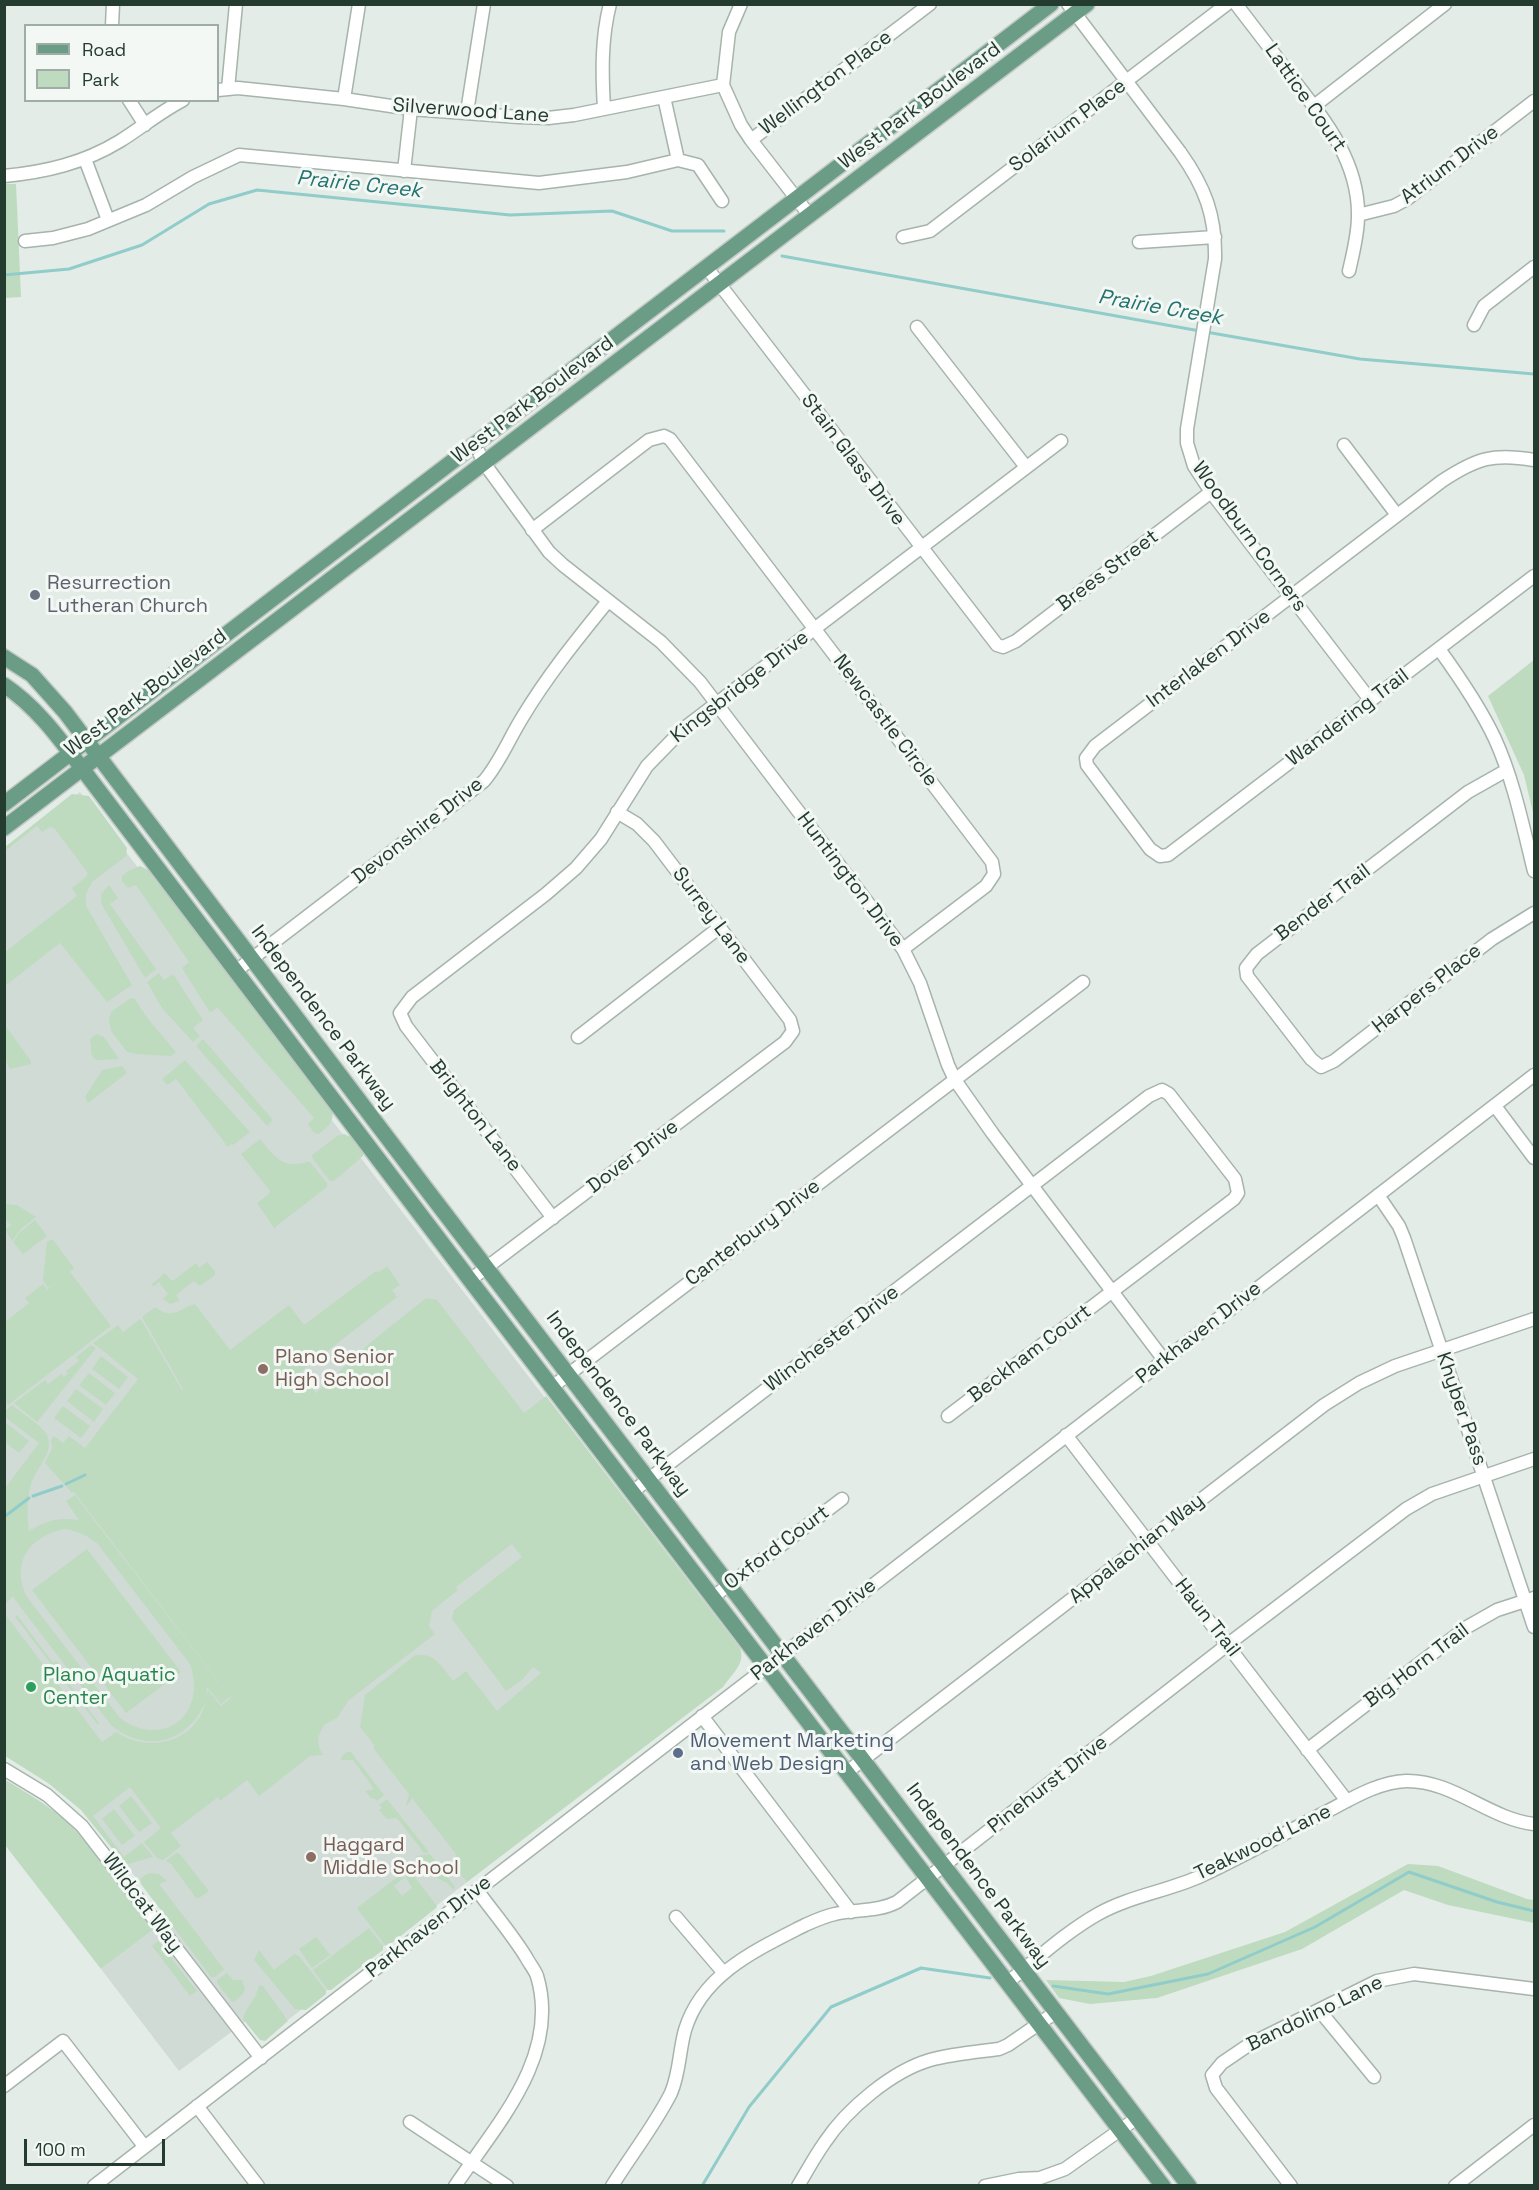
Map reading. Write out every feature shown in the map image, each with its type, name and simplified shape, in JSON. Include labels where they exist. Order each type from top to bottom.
[{"type":"main road","name":"West Park Boulevard","points":[[4,804],[1051,4]]},
{"type":"main road","name":"West Park Boulevard","points":[[4,828],[810,216],[1077,8]]},
{"type":"main road","name":"Independence Parkway","points":[[4,657],[32,675],[51,695],[86,740],[1189,2186]]},
{"type":"main road","name":"Independence Parkway","points":[[4,685],[37,711],[82,768],[470,1280],[1163,2186]]},
{"type":"main road","points":[[144,850],[160,838]]},
{"type":"street","points":[[111,24],[113,4]]},
{"type":"street","points":[[223,89],[236,4]]},
{"type":"street","points":[[344,99],[359,4]]},
{"type":"street","points":[[467,112],[484,4]]},
{"type":"street","points":[[604,109],[602,76],[605,30],[610,4]]},
{"type":"street","points":[[741,4],[729,32],[723,85],[741,125],[810,216]]},
{"type":"street","name":"Wellington Place","points":[[751,140],[930,4]]},
{"type":"street","name":"Solarium Place","points":[[903,237],[930,231],[1227,4]]},
{"type":"street","name":"Lattice Court","points":[[1236,4],[1314,106],[1347,157],[1355,188],[1358,215],[1349,271]]},
{"type":"street","points":[[1314,106],[1445,4]]},
{"type":"street","name":"Woodburn Corners","points":[[1077,8],[1126,81],[1192,169],[1209,204],[1215,237],[1213,276],[1188,414],[1187,443],[1194,466],[1211,492],[1371,701]]},
{"type":"street","name":"Silverwood Lane","points":[[223,89],[344,99],[411,109],[548,118],[574,116],[723,85]]},
{"type":"street","points":[[664,97],[678,160]]},
{"type":"street","name":"Atrium Drive","points":[[1358,215],[1394,207],[1407,199],[1534,101]]},
{"type":"street","points":[[130,102],[145,125]]},
{"type":"street","points":[[4,176],[47,170],[85,159],[118,142],[179,102]]},
{"type":"street","points":[[404,171],[411,109]]},
{"type":"street","points":[[25,241],[70,234],[108,220],[146,204],[193,177],[239,155],[538,183],[627,172],[678,160],[698,165],[722,201]]},
{"type":"street","points":[[85,159],[108,220]]},
{"type":"street","points":[[1138,242],[1215,237]]},
{"type":"street","points":[[1474,325],[1484,306],[1534,267]]},
{"type":"street","name":"Stain Glass Drive","points":[[707,268],[992,641],[1003,647]]},
{"type":"street","points":[[917,327],[1026,467]]},
{"type":"street","name":"Newcastle Circle","points":[[532,530],[649,440],[664,435],[670,438],[995,868],[986,886],[903,949]]},
{"type":"street","name":"Kingsbridge Drive","points":[[400,1013],[412,997],[561,882],[589,854],[647,766],[683,729],[1060,441]]},
{"type":"street","name":"Huntington Drive","points":[[476,444],[484,464],[549,552],[672,652],[700,682],[903,949],[920,983],[955,1080],[1164,1360]]},
{"type":"street","points":[[1344,445],[1397,515]]},
{"type":"street","name":"Interlaken Drive","points":[[1160,856],[1150,849],[1090,772],[1086,758],[1095,746],[1442,481],[1481,459],[1500,456],[1534,460]]},
{"type":"street","name":"Brees Street","points":[[1003,647],[1016,642],[1211,492]]},
{"type":"street","name":"Wandering Trail","points":[[1160,856],[1168,855],[1176,850],[1534,576]]},
{"type":"street","name":"Devonshire Drive","points":[[236,971],[483,782],[493,770],[522,718],[550,676],[608,601]]},
{"type":"street","points":[[1439,649],[1479,709],[1495,740],[1519,807],[1534,871]]},
{"type":"street","name":"Bender Trail","points":[[1321,1067],[1311,1059],[1252,983],[1247,976],[1246,968],[1250,962],[1468,792],[1507,770]]},
{"type":"street","name":"Surrey Lane","points":[[617,812],[637,824],[654,841],[790,1020],[793,1031]]},
{"type":"street","name":"Harpers Place","points":[[1321,1067],[1334,1061],[1492,939],[1534,913]]},
{"type":"street","points":[[578,1037],[720,927]]},
{"type":"street","name":"Canterbury Drive","points":[[552,1387],[1083,982]]},
{"type":"street","name":"Brighton Lane","points":[[400,1013],[406,1026],[553,1218]]},
{"type":"street","name":"Dover Drive","points":[[470,1280],[785,1042],[793,1031]]},
{"type":"street","name":"Parkhaven Drive","points":[[94,2186],[1534,1075]]},
{"type":"street","name":"Winchester Drive","points":[[632,1492],[1149,1095],[1162,1090],[1175,1101],[1235,1179],[1238,1193],[1228,1204],[1113,1292]]},
{"type":"street","points":[[1495,1106],[1534,1158]]},
{"type":"street","name":"Khyber Pass","points":[[1378,1195],[1399,1226],[1404,1238],[1484,1476],[1530,1599],[1534,1627]]},
{"type":"street","name":"Beckham Court","points":[[948,1416],[1113,1292]]},
{"type":"street","name":"Appalachian Way","points":[[847,1772],[1324,1405],[1359,1383],[1386,1370],[1534,1319]]},
{"type":"street","name":"Haun Trail","points":[[1066,1435],[1347,1801]]},
{"type":"street","name":"Pinehurst Drive","points":[[612,2186],[671,2092],[679,2070],[685,2030],[691,2014],[711,1983],[723,1972],[749,1955],[806,1925],[835,1914],[889,1906],[1406,1509],[1432,1494],[1534,1459]]},
{"type":"street","name":"Oxford Court","points":[[713,1597],[842,1499]]},
{"type":"street","name":"Big Horn Trail","points":[[1307,1750],[1467,1627],[1497,1610],[1530,1599]]},
{"type":"street","points":[[702,1716],[851,1912]]},
{"type":"street","name":"Wildcat Way","points":[[4,1769],[46,1795],[82,1826],[261,2058]]},
{"type":"street","name":"Teakwood Lane","points":[[1008,1982],[1067,1935],[1100,1913],[1200,1876],[1347,1801],[1389,1784],[1419,1781],[1447,1789],[1514,1820],[1534,1824]]},
{"type":"street","points":[[455,2186],[518,2094],[539,2044],[542,2011],[537,1975],[517,1943],[477,1890]]},
{"type":"street","points":[[676,1917],[723,1972]]},
{"type":"street","name":"Bandolino Lane","points":[[1291,2186],[1216,2088],[1212,2075],[1222,2063],[1250,2044],[1377,1981],[1408,1974],[1432,1975],[1534,1989]]},
{"type":"street","points":[[1319,2010],[1374,2077]]},
{"type":"street","points":[[798,2186],[825,2141],[840,2123],[866,2098],[886,2083],[912,2067],[930,2060],[999,2049],[1056,2012]]},
{"type":"street","points":[[4,2086],[63,2041],[144,2146]]},
{"type":"street","points":[[197,2106],[258,2186]]},
{"type":"street","points":[[985,2186],[1019,2179],[1040,2178],[1065,2169],[1137,2118]]},
{"type":"street","points":[[410,2122],[507,2186]]},
{"type":"street","points":[[1455,2186],[1534,2125]]},
{"type":"shaded area","name":"Plano Senior High School","points":[[80,792],[736,1647],[545,1822],[262,2040],[246,2021],[179,2071],[101,1969],[168,1918],[85,1813],[5,1617],[5,850]]},
{"type":"green space","points":[[5,184],[16,184],[21,297],[5,298]]},
{"type":"green space","points":[[1534,660],[1534,817],[1524,775],[1488,696]]},
{"type":"green space","points":[[72,794],[89,796],[127,848],[126,856],[92,882],[86,894],[86,906],[132,985],[107,1002],[60,943],[5,986],[5,952],[77,896],[72,888],[88,873],[54,828],[50,827],[42,832],[37,826],[5,851],[5,847]]},
{"type":"green space","points":[[140,866],[148,870],[332,1110],[331,1121],[319,1134],[314,1133],[308,1124],[314,1118],[217,1007],[212,1012],[209,1011],[182,968],[189,962],[136,885],[128,888],[122,881],[122,876],[128,871]]},
{"type":"green space","points":[[109,885],[118,898],[110,904],[156,969],[145,978],[102,905],[101,894]]},
{"type":"green space","points":[[159,973],[164,980],[173,974],[203,1020],[193,1028],[200,1036],[193,1042],[162,1008],[147,982]]},
{"type":"green space","points":[[134,998],[148,1019],[176,1052],[171,1056],[127,1052],[111,1031],[109,1020],[111,1012]]},
{"type":"green space","points":[[5,1025],[31,1064],[10,1069],[5,1053]]},
{"type":"green space","points":[[97,1034],[104,1037],[119,1059],[96,1060],[92,1056],[90,1039]]},
{"type":"green space","points":[[203,1039],[273,1120],[267,1126],[196,1046]]},
{"type":"green space","points":[[185,1060],[250,1132],[233,1145],[228,1147],[176,1079],[167,1085],[162,1079]]},
{"type":"green space","points":[[122,1066],[127,1073],[88,1103],[85,1097],[102,1070]]},
{"type":"green space","points":[[344,1134],[353,1138],[364,1152],[363,1156],[334,1181],[330,1181],[312,1155],[337,1136]]},
{"type":"green space","points":[[260,1139],[275,1156],[284,1162],[295,1164],[310,1162],[327,1183],[327,1187],[274,1228],[257,1203],[270,1191],[241,1154]]},
{"type":"green space","points":[[5,1204],[17,1205],[36,1217],[21,1229],[12,1241],[5,1229],[11,1226],[5,1218]]},
{"type":"green space","points":[[35,1220],[47,1236],[23,1254],[13,1242],[19,1233]]},
{"type":"green space","points":[[53,1240],[74,1268],[70,1272],[111,1326],[8,1405],[5,1400],[5,1322],[29,1303],[25,1298],[43,1284],[47,1289],[44,1292],[57,1282],[48,1288],[43,1280],[47,1242]]},
{"type":"green space","points":[[207,1262],[215,1271],[215,1275],[200,1286],[194,1281],[176,1295],[180,1301],[170,1304],[163,1299],[168,1294],[159,1282],[154,1286],[151,1285],[165,1273],[171,1280],[174,1280],[196,1263],[199,1268]]},
{"type":"green space","points":[[387,1266],[400,1285],[392,1290],[397,1297],[299,1373],[316,1393],[371,1342],[426,1298],[437,1300],[524,1413],[546,1396],[740,1648],[739,1664],[723,1687],[467,1882],[452,1864],[456,1854],[412,1798],[407,1806],[409,1794],[360,1727],[365,1695],[414,1656],[427,1656],[437,1661],[453,1681],[466,1671],[497,1711],[541,1673],[533,1667],[522,1680],[506,1691],[452,1619],[454,1610],[522,1557],[512,1544],[456,1587],[458,1590],[432,1611],[429,1626],[435,1634],[349,1700],[337,1718],[324,1725],[318,1737],[323,1755],[310,1756],[259,1796],[247,1780],[220,1801],[218,1797],[171,1833],[181,1846],[163,1860],[157,1858],[144,1842],[161,1828],[130,1787],[93,1816],[124,1857],[142,1843],[153,1857],[128,1864],[123,1862],[81,1810],[48,1783],[5,1756],[5,1614],[102,1742],[116,1732],[141,1742],[168,1741],[191,1728],[199,1718],[205,1704],[194,1721],[173,1737],[152,1741],[131,1737],[111,1725],[13,1596],[5,1605],[5,1488],[39,1443],[5,1417],[5,1411],[12,1405],[38,1425],[48,1439],[48,1452],[30,1489],[29,1531],[53,1520],[79,1520],[66,1501],[75,1495],[230,1697],[221,1704],[207,1687],[206,1696],[208,1690],[221,1706],[231,1698],[74,1492],[72,1493],[45,1463],[52,1448],[51,1440],[54,1436],[63,1443],[69,1436],[85,1448],[138,1379],[93,1343],[118,1325],[123,1332],[140,1319],[142,1321],[182,1390],[142,1317],[155,1307],[171,1313],[195,1304],[230,1350],[289,1305],[304,1325],[376,1271],[378,1273]],"holes":[[[64,1529],[82,1534],[97,1543],[190,1664],[194,1682],[193,1698],[187,1711],[178,1722],[166,1728],[152,1730],[136,1727],[120,1718],[27,1597],[22,1585],[21,1573],[26,1553],[41,1538]]]},
{"type":"green space","points":[[91,1345],[96,1348],[37,1422],[14,1403],[45,1380],[48,1384],[61,1374],[64,1377],[68,1373],[66,1371],[79,1361],[76,1357]]},
{"type":"green space","points":[[101,1356],[128,1377],[119,1389],[92,1369]]},
{"type":"green space","points":[[89,1373],[115,1393],[106,1405],[79,1385]]},
{"type":"green space","points":[[76,1389],[103,1409],[94,1422],[67,1401]]},
{"type":"green space","points":[[63,1406],[90,1426],[81,1438],[54,1418]]},
{"type":"green space","points":[[5,1422],[29,1441],[19,1453],[5,1442]]},
{"type":"green space","points":[[87,1549],[181,1672],[126,1713],[32,1590]]},
{"type":"green space","points":[[17,1615],[53,1663],[56,1661],[66,1674],[63,1676],[99,1723],[98,1725],[62,1678],[58,1679],[48,1667],[51,1664],[15,1617]]},
{"type":"green space","points":[[347,1752],[351,1752],[384,1795],[377,1801],[365,1791],[374,1789],[353,1760],[341,1760]]},
{"type":"green space","points":[[4,1779],[54,1811],[81,1836],[103,1861],[154,1929],[101,1969],[5,1845]]},
{"type":"green space","points":[[131,1796],[152,1823],[139,1832],[119,1806]]},
{"type":"green space","points":[[387,1799],[429,1852],[424,1853],[397,1818],[387,1819],[379,1810],[382,1808],[379,1805]]},
{"type":"green space","points":[[114,1809],[135,1836],[122,1845],[102,1819]]},
{"type":"green space","points":[[176,1853],[180,1854],[209,1891],[199,1898],[196,1898],[171,1864],[166,1861]]},
{"type":"green space","points":[[430,1854],[455,1887],[454,1890],[447,1883],[429,1874],[415,1856]]},
{"type":"green space","points":[[1408,1864],[1438,1866],[1534,1900],[1534,1923],[1448,1905],[1404,1890],[1302,1949],[1157,1998],[1090,2004],[1059,1998],[1046,1980],[1124,1982],[1151,1976],[1285,1932]]},
{"type":"green space","points":[[409,1870],[437,1906],[388,1946],[357,1908],[401,1874],[404,1878],[394,1886],[402,1896],[412,1888],[403,1872]]},
{"type":"green space","points":[[149,1873],[159,1874],[167,1881],[159,1884],[224,1969],[215,1977],[211,1977],[141,1884],[141,1878]]},
{"type":"green space","points":[[369,1928],[383,1946],[383,1950],[328,1990],[313,1970]]},
{"type":"green space","points":[[316,1937],[330,1955],[312,1968],[299,1949]]},
{"type":"green space","points":[[158,1941],[197,1991],[190,1996],[152,1946]]},
{"type":"green space","points":[[259,1950],[274,1970],[294,1954],[299,1956],[326,1994],[306,2010],[295,2009],[254,1960]]},
{"type":"green space","points":[[227,1973],[233,1980],[242,1980],[245,1989],[234,2002],[217,1983],[217,1980]]},
{"type":"green space","points":[[259,1985],[263,1986],[288,2021],[265,2041],[260,2040],[243,2019],[246,2010],[256,1996]]},
{"type":"waterway","name":"Prairie Creek","points":[[4,275],[69,269],[142,245],[209,204],[257,190],[510,215],[612,211],[672,231],[724,231]]},
{"type":"waterway","name":"Prairie Creek","points":[[782,256],[1200,331]]},
{"type":"waterway","name":"Prairie Creek","points":[[1206,332],[1360,359],[1534,374]]},
{"type":"waterway","points":[[66,1484],[85,1475]]},
{"type":"waterway","points":[[33,1496],[62,1486]]},
{"type":"waterway","points":[[4,1517],[29,1498]]},
{"type":"waterway","points":[[1053,1986],[1108,1994],[1208,1974],[1315,1927],[1409,1872],[1497,1902],[1534,1911]]},
{"type":"waterway","points":[[702,2186],[749,2107],[831,2007],[921,1968],[990,1978]]},
{"type":"place","name":"Resurrection Lutheran Church","points":[[35,595]]},
{"type":"place","name":"Plano Senior High School","points":[[263,1369]]},
{"type":"place","name":"Plano Aquatic Center","points":[[31,1687]]},
{"type":"place","name":"Movement Marketing and Web Design","points":[[678,1753]]},
{"type":"place","name":"Haggard Middle School","points":[[311,1857]]}]
